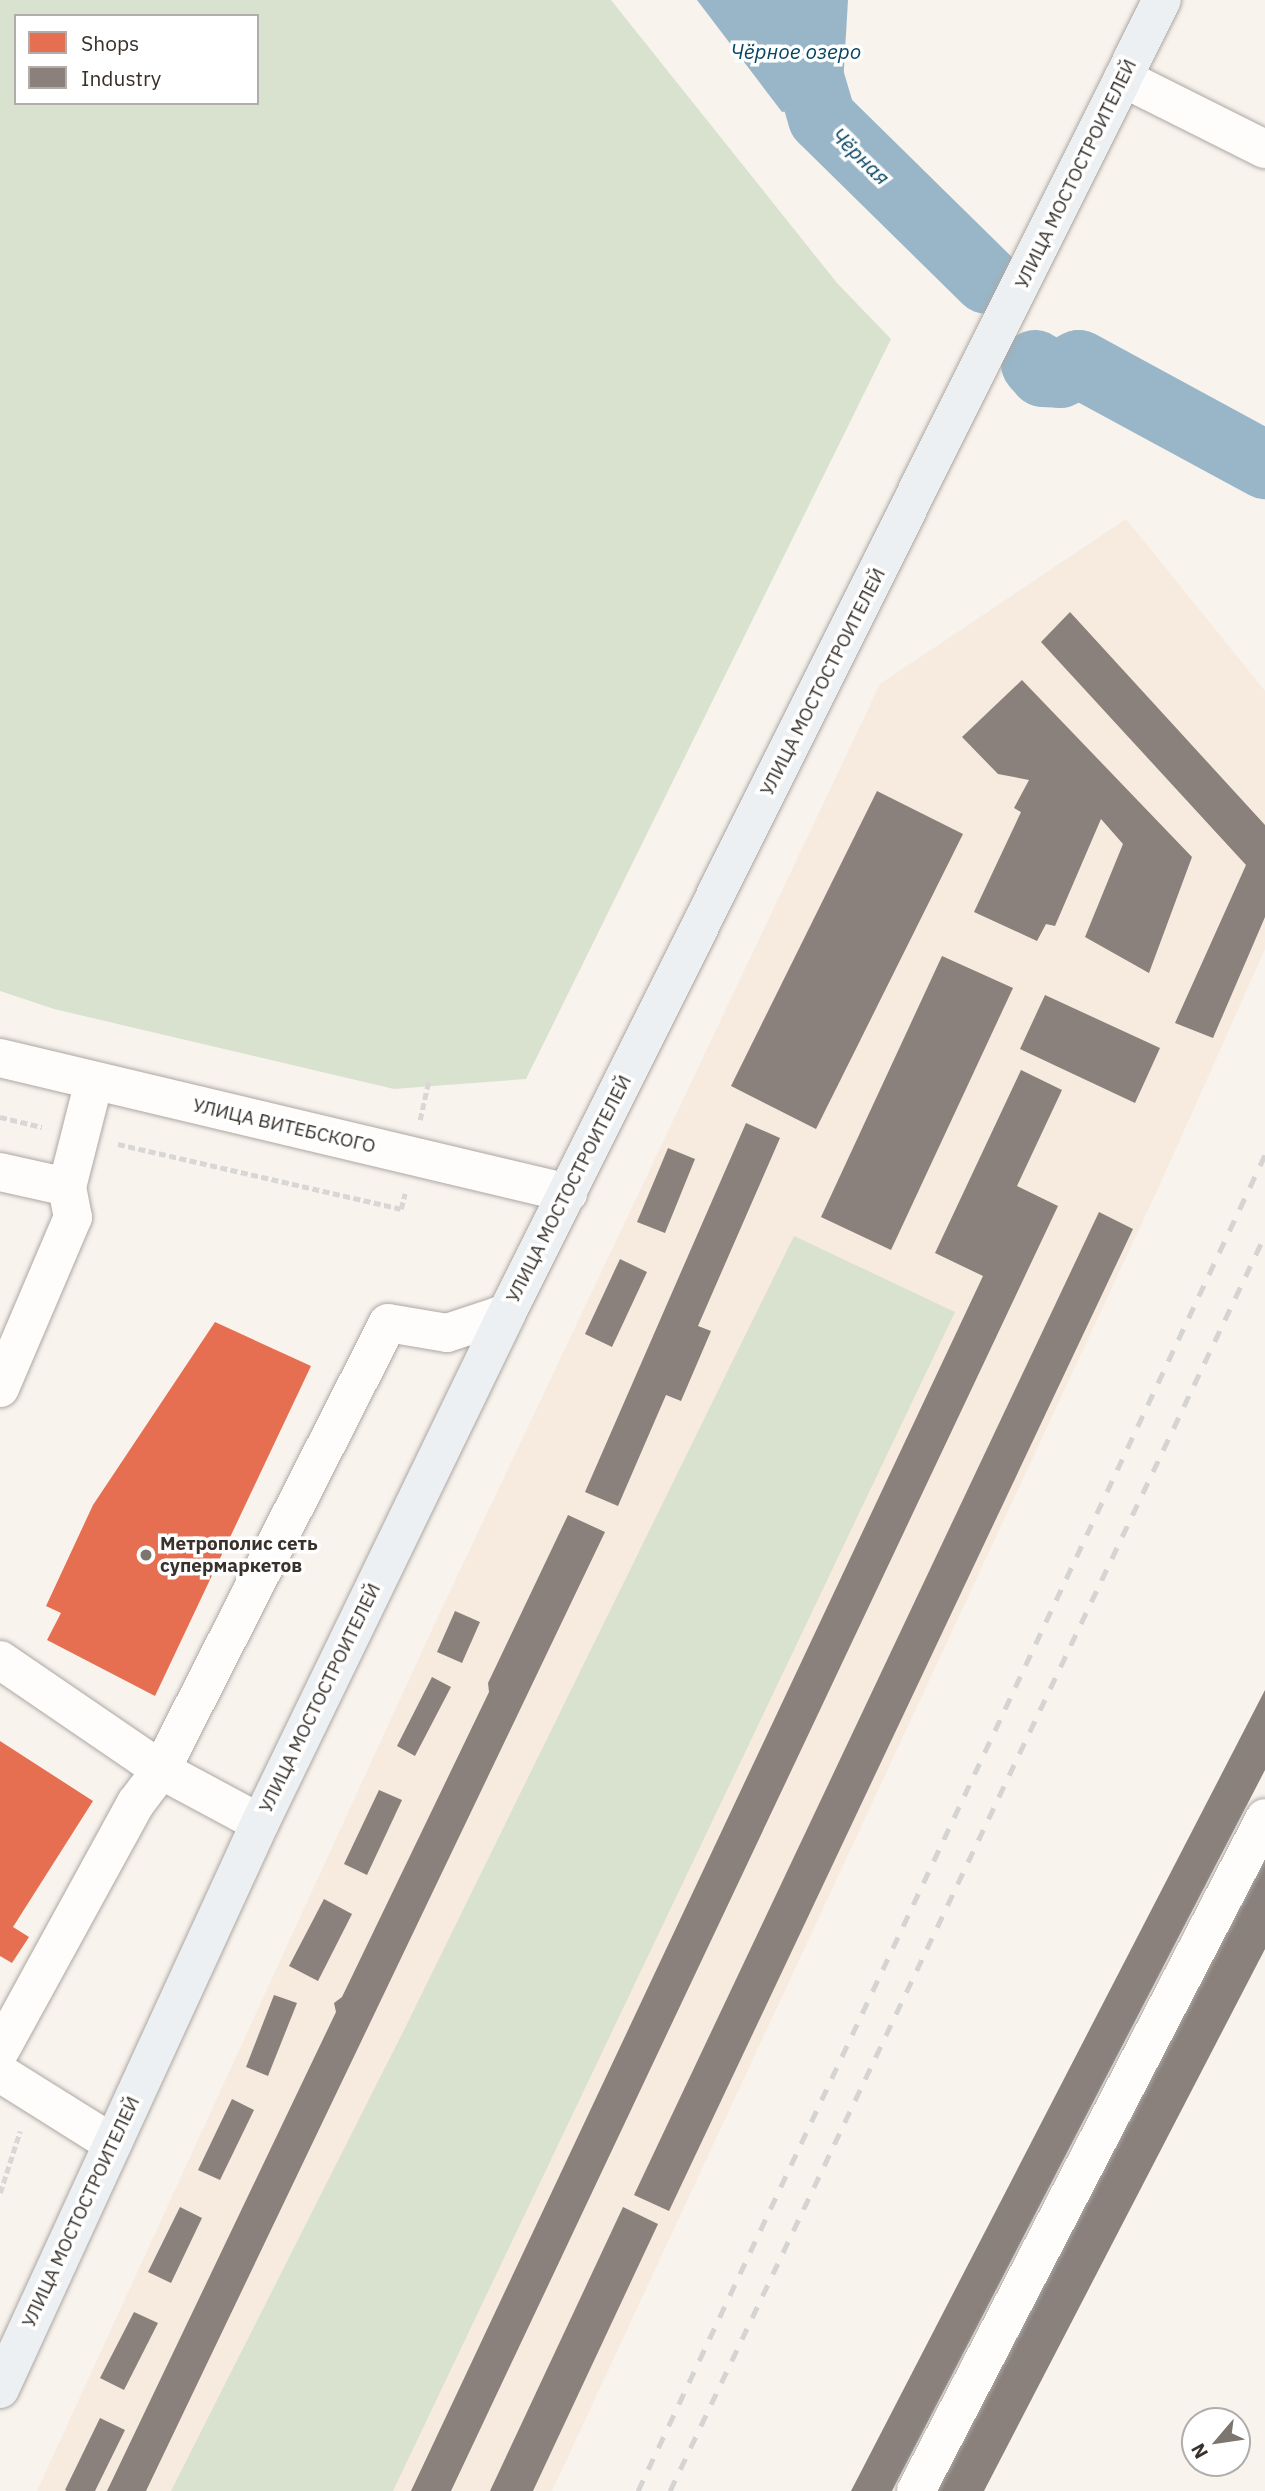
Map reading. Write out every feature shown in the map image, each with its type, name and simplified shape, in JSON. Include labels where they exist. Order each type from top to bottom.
[{"type":"main road","name":"УЛИЦА МОСТОСТРОИТЕЛЕЙ","points":[[0,2389],[260,1823],[507,1313],[1162,0]]},
{"type":"street","points":[[1123,78],[1265,149]]},
{"type":"street","name":"УЛИЦА ВИТЕБСКОГО","points":[[0,1058],[568,1193]]},
{"type":"street","points":[[0,1388],[73,1217],[67,1186],[94,1081]]},
{"type":"street","points":[[0,1172],[67,1186]]},
{"type":"street","points":[[0,2051],[136,1803],[161,1770],[388,1323],[447,1333],[507,1313]]},
{"type":"street","points":[[0,1660],[161,1770],[260,1823]]},
{"type":"street","points":[[916,2491],[1265,1818]]},
{"type":"street","points":[[0,2073],[113,2144]]},
{"type":"path","points":[[0,1117],[401,1209]]},
{"type":"path","points":[[0,2193],[32,2093]]},
{"type":"shaded area","points":[[1126,519],[1265,691],[1265,949],[1161,1182],[552,2491],[37,2491],[435,1623],[880,684]]},
{"type":"green space","points":[[0,0],[611,0],[837,283],[891,339],[526,1079],[394,1089],[54,1009],[0,991]]},
{"type":"green space","points":[[794,1236],[955,1312],[393,2491],[171,2491],[405,2028]]},
{"type":"water","name":"Чёрное озеро","points":[[697,0],[848,0],[842,102],[782,112]]},
{"type":"building: Shops","name":"Метрополис cеть супермаркетов","points":[[215,1322],[311,1366],[155,1696],[47,1640],[61,1613],[46,1606],[93,1505]]},
{"type":"building: Shops","points":[[0,1741],[93,1801],[13,1927],[29,1937],[12,1963],[0,1956]]},
{"type":"building: Industry","points":[[1070,612],[1265,825],[1265,917],[1213,1038],[1175,1023],[1246,865],[1041,642]]},
{"type":"building: Industry","points":[[1022,680],[1192,857],[1149,973],[1085,937],[1123,844],[1101,819],[1055,926],[1046,924],[1037,941],[974,912],[1021,812],[1014,808],[1029,780],[998,774],[962,737]]},
{"type":"building: Industry","points":[[877,791],[963,834],[816,1129],[731,1086]]},
{"type":"building: Industry","points":[[942,956],[1013,988],[891,1250],[821,1217]]},
{"type":"building: Industry","points":[[1045,995],[1160,1048],[1135,1103],[1020,1049]]},
{"type":"building: Industry","points":[[1021,1070],[1062,1090],[1017,1186],[1058,1206],[451,2491],[411,2491],[983,1276],[935,1253]]},
{"type":"building: Industry","points":[[746,1123],[780,1138],[698,1326],[711,1331],[681,1401],[666,1395],[618,1506],[585,1492]]},
{"type":"building: Industry","points":[[668,1148],[695,1159],[665,1233],[637,1222]]},
{"type":"building: Industry","points":[[1099,1212],[1133,1229],[669,2211],[634,2195]]},
{"type":"building: Industry","points":[[620,1259],[647,1272],[612,1347],[585,1334]]},
{"type":"building: Industry","points":[[568,1515],[605,1532],[146,2491],[107,2491],[336,2012],[334,2003],[342,1997],[489,1692],[488,1683]]},
{"type":"building: Industry","points":[[455,1611],[480,1622],[462,1663],[437,1652]]},
{"type":"building: Industry","points":[[432,1677],[451,1687],[415,1756],[397,1746]]},
{"type":"building: Industry","points":[[1265,1690],[1265,1770],[892,2491],[851,2491]]},
{"type":"building: Industry","points":[[379,1790],[402,1800],[367,1875],[344,1864]]},
{"type":"building: Industry","points":[[1265,1855],[1265,1949],[984,2491],[935,2491]]},
{"type":"building: Industry","points":[[324,1899],[352,1914],[318,1981],[289,1966]]},
{"type":"building: Industry","points":[[274,1995],[297,2003],[268,2076],[246,2067]]},
{"type":"building: Industry","points":[[232,2099],[254,2110],[220,2180],[198,2170]]},
{"type":"building: Industry","points":[[180,2207],[202,2218],[171,2283],[148,2272]]},
{"type":"building: Industry","points":[[623,2207],[658,2224],[533,2491],[490,2491]]},
{"type":"building: Industry","points":[[134,2312],[158,2323],[124,2390],[100,2378]]},
{"type":"building: Industry","points":[[100,2418],[125,2430],[95,2491],[67,2491],[65,2490]]},
{"type":"waterway","name":"Чёрная","points":[[787,0],[822,118],[987,280]]},
{"type":"waterway","name":"Чёрная","points":[[1035,364],[1043,373],[1060,374],[1079,364],[1265,465]]},
{"type":"railway","points":[[638,2491],[1265,1155]]},
{"type":"railway","points":[[670,2491],[1265,1235]]},
{"type":"place","name":"Метрополис cеть супермаркетов","points":[[146,1555]]}]
